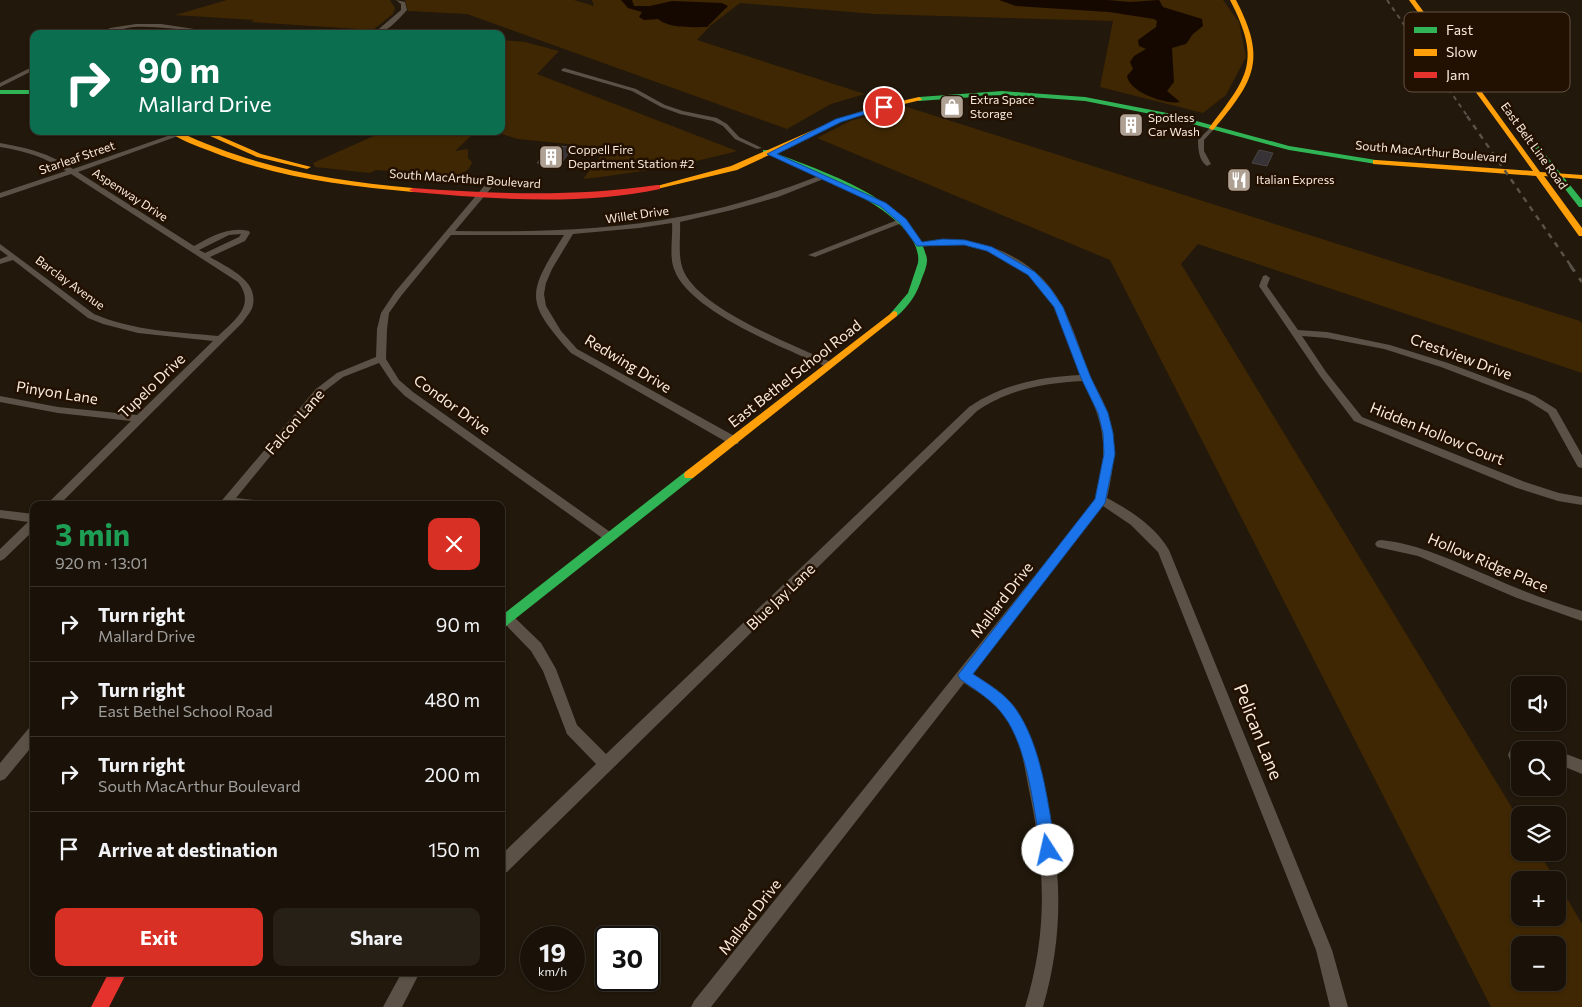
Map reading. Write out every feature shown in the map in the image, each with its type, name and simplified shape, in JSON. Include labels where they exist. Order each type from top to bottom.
[{"type":"main road","points":[[1215,124],[1244,85],[1253,66],[1254,48],[1249,28],[1233,0]]},
{"type":"main road","name":"East Belt Line Road","points":[[1412,0],[1421,12]]},
{"type":"main road","name":"East Belt Line Road","points":[[1423,0],[1432,12]]},
{"type":"main road","name":"South MacArthur Boulevard","points":[[211,135],[259,156],[303,167],[484,191],[560,187],[627,181],[713,164],[759,148],[834,112],[900,95],[964,87],[1054,92],[1128,106],[1215,124],[1302,151],[1533,170],[1582,169]]},
{"type":"main road","points":[[0,92],[30,92]]},
{"type":"main road","name":"South MacArthur Boulevard","points":[[184,135],[225,158],[278,173],[330,181],[484,191],[556,198],[632,191],[718,173],[771,154],[838,121],[870,110],[913,101],[976,94],[1054,92]]},
{"type":"main road","name":"East Belt Line Road","points":[[1488,92],[1533,170],[1582,234]]},
{"type":"main road","name":"East Belt Line Road","points":[[1492,92],[1582,205]]},
{"type":"main road","points":[[0,98],[30,98]]},
{"type":"main road","points":[[759,148],[822,178],[868,196],[903,221],[920,245]]},
{"type":"main road","name":"South MacArthur Boulevard","points":[[1554,171],[1582,177]]},
{"type":"main road","name":"East Bethel School Road","points":[[505,619],[734,442],[898,311],[914,293],[923,260],[920,245]]},
{"type":"main road","points":[[100,1007],[117,976]]},
{"type":"street","points":[[381,30],[404,10],[403,3],[399,0]]},
{"type":"street","points":[[110,30],[119,26],[171,30]]},
{"type":"street","points":[[0,85],[30,70]]},
{"type":"street","points":[[564,70],[634,90],[663,106],[682,113],[715,119],[725,125],[737,138],[759,148]]},
{"type":"street","points":[[1207,164],[1201,151],[1200,140],[1215,124]]},
{"type":"street","name":"Starleaf Street","points":[[0,196],[174,135]]},
{"type":"street","name":"Aspenway Drive","points":[[0,145],[45,156],[73,171],[241,280]]},
{"type":"street","name":"Willet Drive","points":[[449,234],[510,236],[569,234],[676,221],[753,203],[822,178]]},
{"type":"street","points":[[381,359],[382,329],[385,313],[398,294],[484,191]]},
{"type":"street","points":[[676,221],[679,270],[688,286],[701,298],[728,316],[830,365]]},
{"type":"street","points":[[812,255],[903,221]]},
{"type":"street","points":[[194,248],[232,232],[240,231],[246,233],[242,239],[205,256]]},
{"type":"street","name":"Redwing Drive","points":[[569,234],[541,280],[539,296],[542,314],[574,351],[734,442]]},
{"type":"street","name":"Mallard Drive","points":[[700,1007],[1101,500],[1107,473],[1108,435],[1103,413],[1086,378],[1059,307],[1047,290],[1032,274],[990,249],[965,243],[943,242],[920,245]]},
{"type":"street","name":"Barclay Avenue","points":[[0,246],[91,316],[106,323],[126,329],[221,339]]},
{"type":"street","points":[[0,262],[14,257]]},
{"type":"street","name":"Hidden Hollow Court","points":[[1266,278],[1263,286],[1323,374],[1358,419],[1521,485],[1582,501]]},
{"type":"street","name":"Tupelo Drive","points":[[56,501],[240,320],[249,307],[250,290],[241,280]]},
{"type":"street","name":"Crestview Drive","points":[[1296,333],[1325,333],[1375,343],[1538,401],[1552,411],[1582,464]]},
{"type":"street","name":"Falcon Lane","points":[[228,501],[319,391],[340,375],[381,359]]},
{"type":"street","name":"Condor Drive","points":[[381,359],[390,374],[409,394],[609,537]]},
{"type":"street","name":"Blue Jay Lane","points":[[505,862],[978,405],[1004,391],[1026,383],[1086,378]]},
{"type":"street","name":"Pinyon Lane","points":[[0,399],[58,410],[139,419]]},
{"type":"street","name":"Pelican Lane","points":[[1101,500],[1123,512],[1145,529],[1163,550],[1324,950],[1339,1007]]},
{"type":"street","points":[[0,514],[30,518]]},
{"type":"street","points":[[0,556],[30,527]]},
{"type":"street","name":"Hollow Ridge Place","points":[[1381,544],[1400,545],[1424,552],[1537,602],[1582,616]]},
{"type":"street","points":[[505,621],[536,647],[549,669],[572,729],[607,765]]},
{"type":"street","points":[[964,675],[998,699],[1010,712],[1024,736],[1041,805],[1051,865],[1052,920],[1043,982],[1034,1007]]},
{"type":"street","points":[[0,774],[30,738]]},
{"type":"street","points":[[1566,761],[1582,766]]},
{"type":"street","points":[[392,1007],[410,976]]},
{"type":"shaded area","points":[[227,0],[390,0],[395,8],[393,14],[373,30],[175,15]]},
{"type":"shaded area","points":[[405,0],[574,0],[594,6],[592,0],[1223,0],[1239,22],[1246,57],[1226,95],[1203,113],[1100,87],[1113,21],[875,14],[740,3],[710,26],[697,40],[865,94],[831,104],[787,129],[467,14],[408,11]]},
{"type":"shaded area","points":[[621,0],[632,0],[634,6],[650,6],[672,1],[722,3],[728,6],[707,27],[682,27],[658,19],[644,20],[639,17],[642,12],[628,8]]},
{"type":"shaded area","points":[[999,0],[1107,0],[1130,2],[1159,0],[1163,7],[1202,19],[1203,26],[1193,34],[1186,44],[1172,48],[1174,82],[1167,91],[1180,102],[1166,101],[1149,96],[1134,87],[1129,82],[1127,76],[1133,69],[1130,62],[1134,56],[1146,49],[1139,46],[1138,40],[1156,27],[1157,21],[1154,19],[1109,12],[1016,6]]},
{"type":"shaded area","points":[[505,40],[525,42],[559,51],[537,74],[737,151],[660,168],[583,179],[607,148],[518,139],[505,135]]},
{"type":"shaded area","points":[[904,106],[1580,321],[1582,324],[1582,373],[1198,244],[1181,264],[1511,806],[1511,861],[1544,861],[1550,871],[1511,871],[1511,926],[1566,926],[1566,897],[1582,924],[1582,1007],[1491,1007],[1110,260],[817,138],[850,121]]},
{"type":"shaded area","points":[[376,135],[472,135],[455,151],[468,149],[468,158],[472,162],[465,172],[459,174],[376,170],[370,173],[315,167],[313,163]]},
{"type":"building","name":"Coppell Fire Department Station #2","points":[[550,147],[573,147],[560,165],[537,163]]},
{"type":"building","points":[[1259,150],[1273,153],[1267,166],[1252,163]]},
{"type":"railway","points":[[1387,0],[1404,25]]},
{"type":"railway","points":[[1451,92],[1468,117]]},
{"type":"railway","points":[[1467,116],[1571,266]]},
{"type":"railway","points":[[1570,265],[1582,282]]},
{"type":"traffic: fast","points":[[0,92],[30,92]]},
{"type":"traffic: fast","points":[[919,99],[1002,93],[1085,99],[1167,115],[1289,148],[1376,162]]},
{"type":"traffic: fast","points":[[1505,108],[1582,205]]},
{"type":"traffic: fast","points":[[765,151],[858,191],[882,205],[902,221],[916,239],[923,258],[914,288],[903,306],[894,314]]},
{"type":"traffic: fast","points":[[505,620],[689,475]]},
{"type":"traffic: slow","points":[[1212,128],[1237,96],[1250,68],[1252,53],[1249,37],[1233,0]]},
{"type":"traffic: slow","points":[[1412,0],[1421,12]]},
{"type":"traffic: slow","points":[[1479,92],[1582,234]]},
{"type":"traffic: slow","points":[[657,187],[734,168],[838,121],[877,108],[919,99]]},
{"type":"traffic: slow","points":[[180,135],[230,157],[259,166],[349,184],[413,190]]},
{"type":"traffic: slow","points":[[211,135],[259,156],[307,167]]},
{"type":"traffic: slow","points":[[1376,162],[1582,177]]},
{"type":"traffic: slow","points":[[689,475],[894,314]]},
{"type":"traffic: jam","points":[[413,190],[535,197],[596,195],[657,187]]},
{"type":"traffic: jam","points":[[100,1007],[117,976]]},
{"type":"place","name":"Extra Space Storage","points":[[952,107]]},
{"type":"place","name":"Spotless Car Wash","points":[[1131,125]]},
{"type":"place","name":"Coppell Fire Department Station #2","points":[[551,157]]},
{"type":"place","name":"Italian Express","points":[[1239,180]]},
{"type":"route","points":[[884,107],[838,121],[771,154],[822,178],[868,196],[883,205],[903,221],[920,245],[943,242],[965,243],[990,249],[1032,274],[1059,307],[1086,378],[1103,413],[1108,433],[1109,454],[1101,500],[964,675],[998,699],[1010,712],[1024,736],[1041,805],[1048,850]]}]
